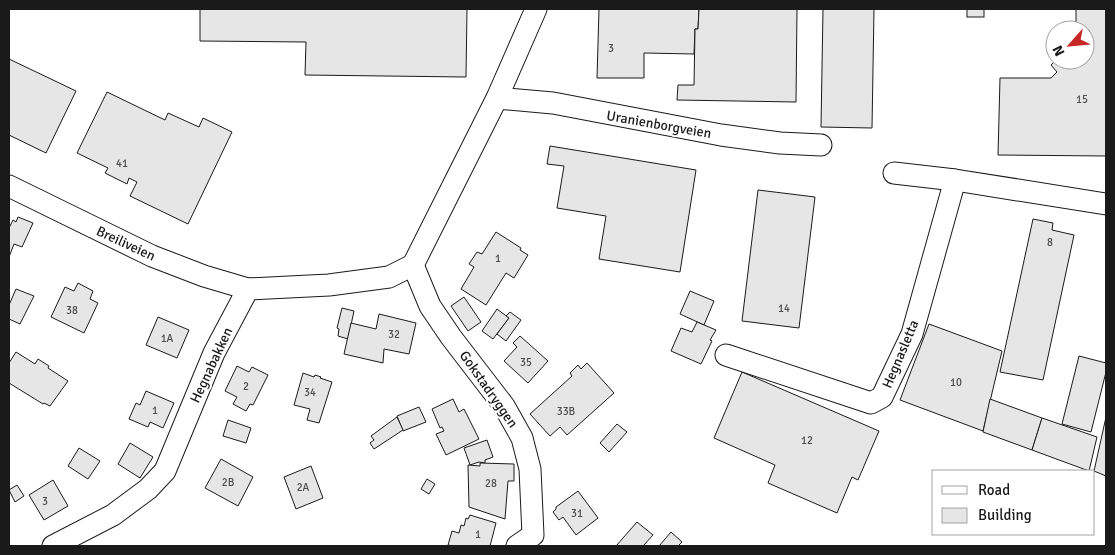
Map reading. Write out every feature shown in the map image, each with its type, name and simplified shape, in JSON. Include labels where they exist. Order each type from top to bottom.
[{"type":"street","points":[[248,289],[329,285],[389,277],[412,266],[497,98],[536,9]]},
{"type":"street","name":"Uranienborgveien","points":[[497,98],[553,103],[721,135],[780,143],[821,145]]},
{"type":"street","points":[[894,172],[1106,204]]},
{"type":"street","name":"Hegnasletta","points":[[726,355],[871,403],[882,397],[912,334],[955,180]]},
{"type":"street","name":"Breiliveien","points":[[9,186],[152,256],[204,276],[248,289]]},
{"type":"street","name":"Gokstadryggen","points":[[412,266],[430,306],[451,337],[504,406],[522,438],[530,469],[531,542]]},
{"type":"street","name":"Hegnabakken","points":[[53,546],[113,515],[148,488],[165,471],[214,353],[248,289]]},
{"type":"building","points":[[200,9],[467,9],[466,77],[305,75],[306,42],[200,41]]},
{"type":"building","points":[[599,9],[699,9],[698,29],[695,29],[694,54],[644,53],[644,78],[597,78]]},
{"type":"building","points":[[699,9],[797,9],[796,102],[677,100],[678,85],[694,85],[695,29],[698,29]]},
{"type":"building","points":[[823,9],[874,9],[872,128],[821,127]]},
{"type":"building","points":[[967,9],[984,9],[984,17],[967,17]]},
{"type":"building","points":[[1076,9],[1106,9],[1106,156],[998,155],[1000,78],[1051,78],[1057,72],[1055,70],[1095,70],[1095,20],[1076,20]]},
{"type":"building","points":[[9,59],[76,91],[46,153],[9,135]]},
{"type":"building","points":[[107,92],[165,120],[168,113],[199,127],[203,118],[232,132],[188,224],[130,196],[137,182],[129,178],[127,184],[105,173],[108,168],[77,153]]},
{"type":"building","points":[[550,146],[696,170],[680,272],[599,259],[606,216],[557,208],[564,166],[547,164]]},
{"type":"building","points":[[758,190],[815,197],[799,328],[742,321]]},
{"type":"building","points":[[18,217],[33,223],[22,247],[14,244],[9,257],[9,228],[13,220],[16,222]]},
{"type":"building","points":[[1033,219],[1053,223],[1052,230],[1074,235],[1043,380],[1000,372]]},
{"type":"building","points":[[496,232],[521,248],[520,250],[528,255],[514,278],[506,273],[486,305],[461,289],[474,267],[469,264],[477,252],[482,254]]},
{"type":"building","points":[[78,283],[93,291],[90,299],[98,303],[84,333],[51,317],[65,287],[74,291]]},
{"type":"building","points":[[16,289],[34,296],[20,324],[9,319],[9,305]]},
{"type":"building","points":[[690,291],[714,301],[704,325],[680,314]]},
{"type":"building","points":[[464,297],[481,322],[468,331],[451,306]]},
{"type":"building","points":[[342,308],[354,311],[348,339],[338,336],[339,329],[337,328]]},
{"type":"building","points":[[497,309],[509,318],[493,339],[482,331]]},
{"type":"building","points":[[510,312],[521,320],[506,341],[497,334],[509,318],[506,316]]},
{"type":"building","points":[[379,314],[416,323],[409,354],[384,349],[383,363],[344,354],[351,323],[376,329]]},
{"type":"building","points":[[158,317],[189,330],[177,358],[146,345]]},
{"type":"building","points":[[697,322],[716,330],[701,364],[671,351],[681,328],[692,332]]},
{"type":"building","points":[[929,324],[1002,351],[983,431],[900,400]]},
{"type":"building","points":[[520,336],[548,361],[528,383],[504,361],[517,347],[513,343]]},
{"type":"building","points":[[16,352],[35,364],[38,359],[68,381],[50,406],[43,404],[9,383],[9,363]]},
{"type":"building","points":[[1079,356],[1106,363],[1106,372],[1091,432],[1062,424]]},
{"type":"building","points":[[587,363],[614,393],[567,435],[560,427],[550,436],[530,414],[572,376],[570,373],[578,365],[581,369]]},
{"type":"building","points":[[237,366],[249,372],[252,367],[268,375],[253,405],[250,404],[246,411],[233,404],[237,397],[225,391]]},
{"type":"building","points":[[742,372],[879,431],[858,480],[852,477],[837,513],[768,483],[775,465],[714,438]]},
{"type":"building","points":[[303,373],[314,377],[315,375],[332,382],[319,423],[307,420],[310,409],[294,405]]},
{"type":"building","points":[[146,391],[174,403],[163,428],[150,422],[148,427],[129,419],[136,403],[140,405]]},
{"type":"building","points":[[453,399],[459,412],[464,409],[479,439],[446,455],[436,434],[444,431],[442,427],[440,428],[432,409]]},
{"type":"building","points":[[990,399],[1042,418],[1032,450],[983,432]]},
{"type":"building","points":[[419,407],[426,422],[403,431],[397,416]]},
{"type":"building","points":[[397,417],[403,430],[374,449],[370,443],[374,440],[371,436]]},
{"type":"building","points":[[1106,417],[1106,476],[1094,470]]},
{"type":"building","points":[[1042,418],[1097,437],[1089,470],[1032,450]]},
{"type":"building","points":[[228,420],[251,428],[246,443],[223,436]]},
{"type":"building","points":[[617,424],[627,432],[609,452],[600,443]]},
{"type":"building","points":[[487,440],[493,457],[485,460],[485,463],[479,462],[470,465],[464,448]]},
{"type":"building","points":[[130,443],[153,457],[140,478],[118,464]]},
{"type":"building","points":[[79,448],[100,461],[88,479],[68,466]]},
{"type":"building","points":[[221,459],[253,477],[238,506],[205,488]]},
{"type":"building","points":[[480,463],[514,464],[514,481],[508,481],[505,519],[469,507],[468,465],[480,466]]},
{"type":"building","points":[[311,466],[323,498],[296,509],[284,477]]},
{"type":"building","points":[[427,479],[435,484],[429,494],[421,489]]},
{"type":"building","points":[[53,480],[68,506],[44,520],[29,495]]},
{"type":"building","points":[[17,485],[24,496],[15,502],[9,490]]},
{"type":"building","points":[[578,491],[598,518],[576,535],[563,517],[559,520],[553,512],[556,507]]},
{"type":"building","points":[[470,515],[496,523],[490,546],[448,545],[452,531],[459,533],[461,525],[464,526],[466,518],[468,519]]},
{"type":"building","points":[[637,522],[653,535],[643,546],[616,546]]},
{"type":"building","points":[[671,532],[682,542],[678,546],[659,546]]}]
